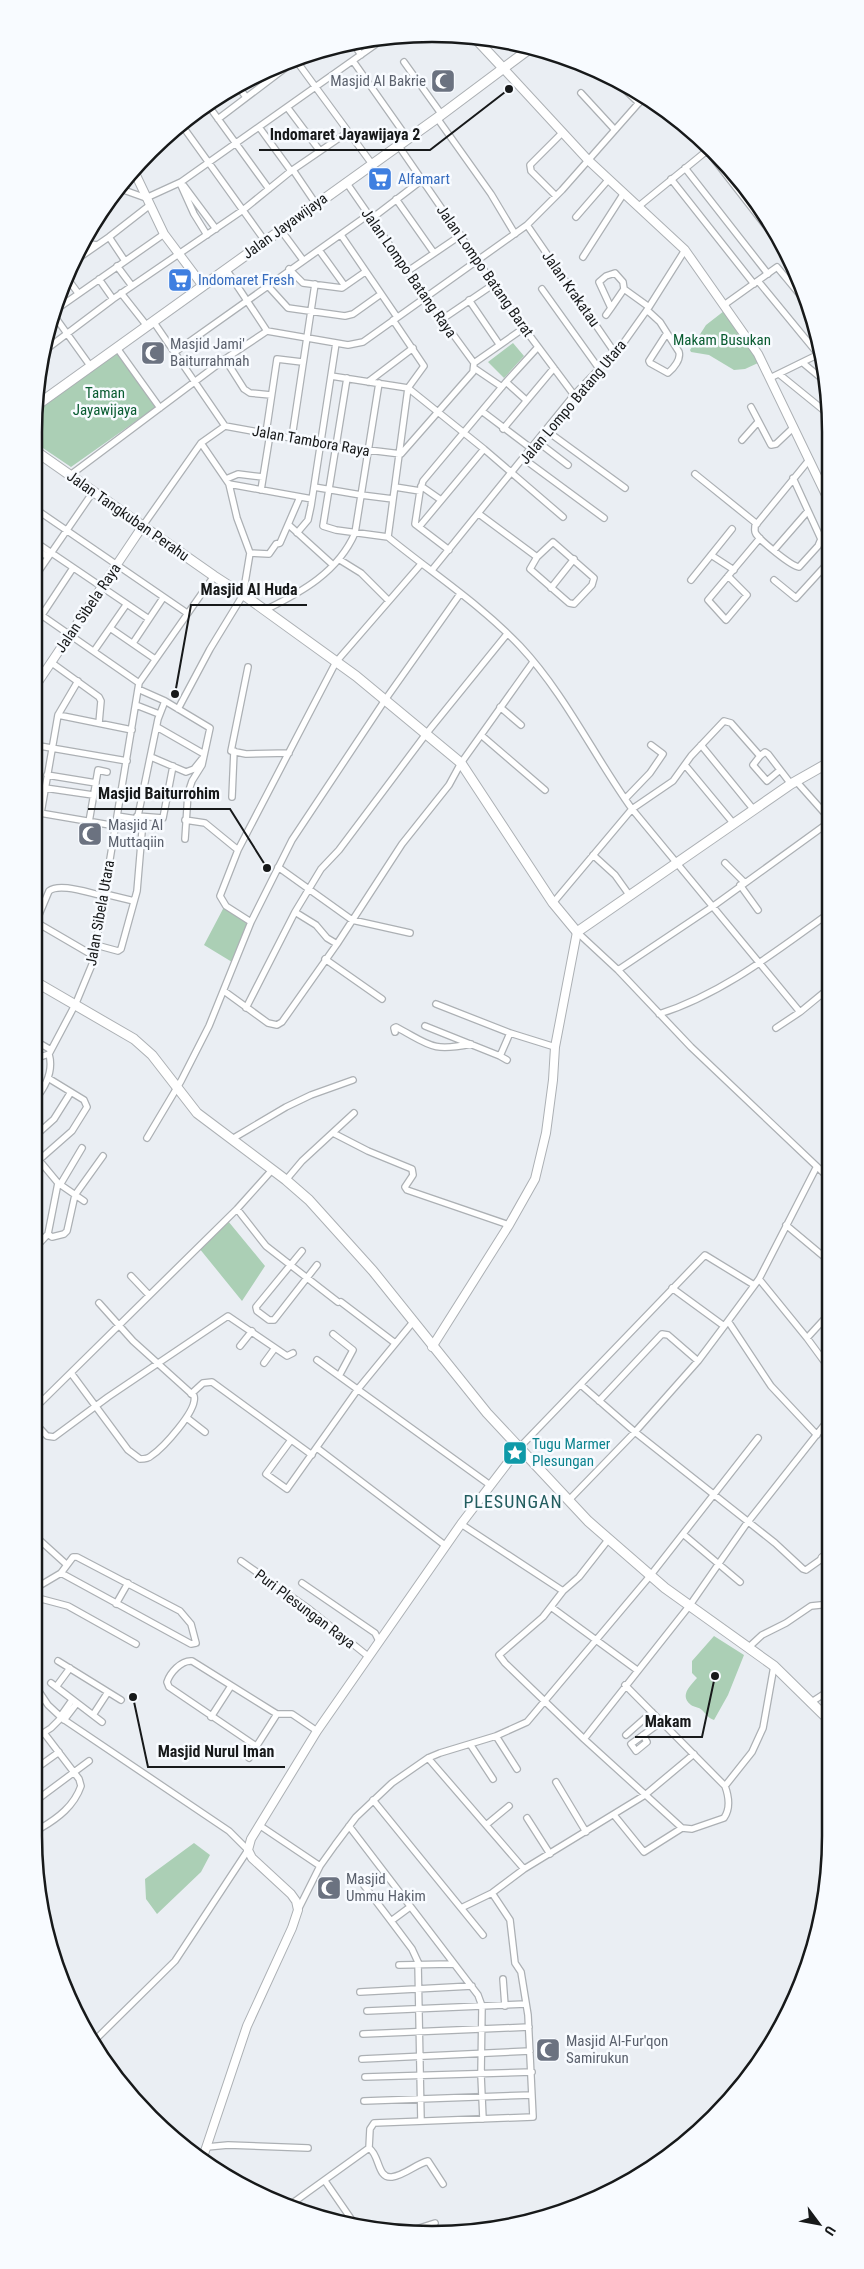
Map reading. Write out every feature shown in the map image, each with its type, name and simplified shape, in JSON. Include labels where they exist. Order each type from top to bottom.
[{"type":"main road","points":[[482,46],[503,68]]},
{"type":"main road","name":"Jalan Jayawijaya","points":[[44,401],[280,229],[440,116],[523,54]]},
{"type":"main road","name":"Jalan Tangkuban Perahu","points":[[42,456],[142,527],[264,609],[385,700],[461,763],[553,903],[577,932]]},
{"type":"main road","points":[[577,932],[754,810],[822,767]]},
{"type":"main road","points":[[42,985],[76,1003],[134,1039],[157,1062],[197,1113],[286,1180],[329,1220],[373,1271],[432,1347],[519,1448],[568,1501],[608,1540],[650,1576],[774,1666],[822,1714]]},
{"type":"street","points":[[87,252],[109,237],[148,201],[181,182],[371,48]]},
{"type":"street","points":[[357,50],[361,55]]},
{"type":"street","points":[[353,61],[408,139]]},
{"type":"street","points":[[404,62],[491,194],[515,234]]},
{"type":"street","points":[[301,65],[314,88],[372,164]]},
{"type":"street","points":[[503,68],[588,160],[685,250],[747,336],[770,378],[822,487]]},
{"type":"street","points":[[218,119],[274,76]]},
{"type":"street","points":[[242,92],[246,97]]},
{"type":"street","points":[[581,93],[615,130]]},
{"type":"street","points":[[69,476],[225,359],[267,331],[358,345],[527,225],[556,196],[615,130],[638,103],[635,100]]},
{"type":"street","points":[[287,107],[320,151]]},
{"type":"street","points":[[212,111],[269,188]]},
{"type":"street","points":[[260,127],[316,204]]},
{"type":"street","points":[[186,130],[265,241]]},
{"type":"street","points":[[52,346],[121,293],[243,210],[269,188],[348,132]]},
{"type":"street","points":[[556,196],[531,171],[530,165],[563,132]]},
{"type":"street","name":"Jalan Lompo Batang Barat","points":[[398,145],[524,328],[574,395]]},
{"type":"street","points":[[639,206],[704,154]]},
{"type":"street","points":[[685,168],[768,274]]},
{"type":"street","points":[[137,177],[164,234],[203,286]]},
{"type":"street","points":[[576,217],[609,179]]},
{"type":"street","points":[[672,179],[756,282],[811,345]]},
{"type":"street","points":[[175,352],[248,301],[289,269],[370,217],[422,180]]},
{"type":"street","points":[[181,182],[216,229]]},
{"type":"street","points":[[181,182],[197,219],[207,235]]},
{"type":"street","name":"Jalan Lompo Batang Raya","points":[[346,182],[474,365],[526,400]]},
{"type":"street","points":[[126,191],[148,201]]},
{"type":"street","points":[[584,257],[624,193]]},
{"type":"street","points":[[396,199],[434,253]]},
{"type":"street","name":"Jalan Krakatau","points":[[527,225],[615,353]]},
{"type":"street","points":[[280,229],[303,260]]},
{"type":"street","points":[[64,305],[164,234]]},
{"type":"street","points":[[341,235],[381,294],[424,366],[408,388],[388,537]]},
{"type":"street","points":[[408,271],[461,235]]},
{"type":"street","points":[[109,237],[125,261]]},
{"type":"street","points":[[91,245],[97,246]]},
{"type":"street","points":[[319,250],[345,286]]},
{"type":"street","name":"Jalan Lompo Batang Utara","points":[[432,570],[547,431],[574,395],[615,353],[648,308],[685,250]]},
{"type":"street","points":[[117,266],[132,286]]},
{"type":"street","points":[[724,305],[778,268],[793,285]]},
{"type":"street","points":[[226,269],[267,331]]},
{"type":"street","points":[[289,269],[301,282],[339,287],[345,286],[365,272]]},
{"type":"street","points":[[611,308],[600,281],[615,273],[621,278],[624,289],[648,308],[660,322],[667,333],[680,356],[668,373],[649,361],[667,333]]},
{"type":"street","points":[[99,279],[113,299]]},
{"type":"street","points":[[292,437],[315,284]]},
{"type":"street","points":[[441,320],[494,284]]},
{"type":"street","points":[[71,285],[78,293]]},
{"type":"street","points":[[268,286],[285,306],[349,316],[381,294]]},
{"type":"street","points":[[542,289],[600,370]]},
{"type":"street","points":[[606,315],[624,289]]},
{"type":"street","points":[[121,293],[175,352],[225,426],[201,443],[142,527]]},
{"type":"street","points":[[469,300],[499,344]]},
{"type":"street","points":[[59,321],[91,367]]},
{"type":"street","points":[[398,455],[405,452],[437,412],[473,372],[474,365],[499,344],[524,328]]},
{"type":"street","points":[[297,532],[309,516],[336,343]]},
{"type":"street","points":[[449,550],[414,522],[420,488],[504,384],[538,347]]},
{"type":"street","points":[[117,348],[160,408]]},
{"type":"street","points":[[368,382],[413,348]]},
{"type":"street","points":[[770,378],[814,357]]},
{"type":"street","points":[[225,359],[244,389],[250,392],[271,395]]},
{"type":"street","points":[[261,490],[271,395],[277,359],[302,362]]},
{"type":"street","points":[[803,363],[817,375]]},
{"type":"street","points":[[503,429],[554,368]]},
{"type":"street","points":[[779,374],[821,408]]},
{"type":"street","points":[[331,376],[408,388],[484,449],[563,517]]},
{"type":"street","points":[[347,378],[323,526],[355,533],[388,537],[421,564],[432,570],[507,634],[533,662],[572,715],[612,781],[654,838],[678,864],[758,964],[800,1012]]},
{"type":"street","points":[[264,609],[290,598],[340,560],[355,533],[379,383]]},
{"type":"street","points":[[750,407],[770,444],[775,445],[794,427]]},
{"type":"street","points":[[482,412],[532,449]]},
{"type":"street","points":[[742,440],[758,422]]},
{"type":"street","name":"Jalan Tambora Raya","points":[[225,426],[398,455]]},
{"type":"street","points":[[752,429],[765,436]]},
{"type":"street","points":[[547,431],[624,488]]},
{"type":"street","points":[[538,442],[568,465]]},
{"type":"street","points":[[178,709],[210,648],[246,596],[250,553],[237,518],[227,482],[201,443]]},
{"type":"street","points":[[419,527],[484,449]]},
{"type":"street","points":[[524,459],[604,518]]},
{"type":"street","points":[[793,478],[821,540],[801,566],[795,566],[774,550],[754,530],[793,478],[809,460]]},
{"type":"street","points":[[227,482],[238,474],[263,477]]},
{"type":"street","points":[[695,474],[757,524]]},
{"type":"street","points":[[227,482],[312,499]]},
{"type":"street","points":[[314,486],[361,496],[393,499]]},
{"type":"street","points":[[395,487],[420,488],[441,500]]},
{"type":"street","points":[[43,564],[93,492]]},
{"type":"street","points":[[250,553],[268,554],[276,544],[280,543],[300,497]]},
{"type":"street","points":[[774,550],[808,511]]},
{"type":"street","points":[[42,514],[187,613]]},
{"type":"street","points":[[479,514],[537,557]]},
{"type":"street","points":[[290,526],[333,565]]},
{"type":"street","name":"Jalan Sibela Raya","points":[[42,677],[142,527]]},
{"type":"street","points":[[691,580],[732,529]]},
{"type":"street","points":[[728,576],[747,595],[726,620],[708,600],[728,576],[734,570],[760,538]]},
{"type":"street","points":[[553,542],[574,559],[593,575],[592,585],[574,604],[569,603],[531,571],[530,566],[553,542]]},
{"type":"street","points":[[42,548],[49,555]]},
{"type":"street","points":[[42,552],[73,568],[149,619]]},
{"type":"street","points":[[711,554],[734,570]]},
{"type":"street","points":[[551,588],[574,559]]},
{"type":"street","points":[[340,560],[361,572],[388,600]]},
{"type":"street","points":[[251,922],[226,906],[220,896],[238,850],[336,662],[421,564]]},
{"type":"street","points":[[42,608],[73,568]]},
{"type":"street","points":[[774,580],[796,598],[822,569]]},
{"type":"street","name":"Jalan Sibela Utara","points":[[50,1052],[88,977],[94,956],[138,686],[214,576]]},
{"type":"street","points":[[147,1138],[209,1026],[251,922],[292,840],[385,700],[460,594]]},
{"type":"street","points":[[133,643],[163,598]]},
{"type":"street","points":[[94,651],[126,605]]},
{"type":"street","points":[[42,616],[94,651],[138,686],[210,728],[202,765],[191,784],[185,820],[185,840]]},
{"type":"street","points":[[110,628],[155,659]]},
{"type":"street","points":[[246,1008],[295,912],[321,869],[339,850],[426,734],[507,634]]},
{"type":"street","points":[[224,991],[268,1023],[277,1024],[282,1022],[402,844],[449,785],[461,763],[533,662]]},
{"type":"street","points":[[52,663],[100,698],[99,723]]},
{"type":"street","points":[[248,666],[231,751],[246,754],[289,753]]},
{"type":"street","points":[[42,807],[58,715],[78,681]]},
{"type":"street","points":[[138,816],[159,714],[165,701]]},
{"type":"street","points":[[136,705],[159,714]]},
{"type":"street","points":[[500,707],[521,725]]},
{"type":"street","points":[[58,715],[132,730]]},
{"type":"street","points":[[553,903],[632,809],[673,781],[701,745],[727,720],[760,756]]},
{"type":"street","points":[[156,727],[204,755]]},
{"type":"street","points":[[481,735],[545,790]]},
{"type":"street","points":[[625,799],[650,772],[663,754],[651,745]]},
{"type":"street","points":[[701,745],[754,810]]},
{"type":"street","points":[[42,746],[127,761]]},
{"type":"street","points":[[232,797],[234,751]]},
{"type":"street","points":[[780,770],[767,780],[753,765],[766,752],[780,770],[822,811]]},
{"type":"street","points":[[151,757],[186,772],[190,771],[204,755]]},
{"type":"street","points":[[685,765],[734,824]]},
{"type":"street","points":[[118,815],[161,818],[164,816],[173,766]]},
{"type":"street","points":[[89,822],[98,770],[107,772]]},
{"type":"street","points":[[47,775],[96,783]]},
{"type":"street","points":[[45,788],[93,795]]},
{"type":"street","points":[[42,813],[116,826]]},
{"type":"street","points":[[96,946],[120,950],[137,891],[143,821],[141,818],[118,815]]},
{"type":"street","points":[[185,820],[201,822],[238,850]]},
{"type":"street","points":[[618,970],[822,828]]},
{"type":"street","points":[[593,856],[615,875],[630,896]]},
{"type":"street","points":[[725,862],[742,883],[758,910]]},
{"type":"street","points":[[278,867],[352,920],[410,933]]},
{"type":"street","points":[[42,906],[52,888],[62,887],[134,901]]},
{"type":"street","points":[[295,912],[316,925],[327,938],[336,944]]},
{"type":"street","points":[[658,1014],[700,997],[758,964],[822,918]]},
{"type":"street","points":[[42,926],[94,956]]},
{"type":"street","points":[[577,932],[618,970],[658,1014],[822,1173]]},
{"type":"street","points":[[432,1347],[530,1189],[541,1160],[554,1080],[555,1047],[577,932]]},
{"type":"street","points":[[325,959],[382,999]]},
{"type":"street","points":[[776,1028],[822,994]]},
{"type":"street","points":[[436,1004],[555,1047]]},
{"type":"street","points":[[395,1032],[394,1028],[396,1026],[429,1046],[437,1048],[450,1048],[471,1044]]},
{"type":"street","points":[[426,1026],[508,1060]]},
{"type":"street","points":[[500,1056],[510,1032]]},
{"type":"street","points":[[42,1046],[50,1052],[51,1069],[42,1088]]},
{"type":"street","points":[[42,1056],[50,1052]]},
{"type":"street","points":[[42,1157],[72,1131],[87,1108],[86,1102],[48,1078]]},
{"type":"street","points":[[232,1139],[286,1107],[311,1095],[353,1080]]},
{"type":"street","points":[[42,1130],[54,1119],[71,1092]]},
{"type":"street","points":[[286,1180],[302,1161],[354,1113]]},
{"type":"street","points":[[334,1133],[368,1151],[412,1169],[412,1175],[405,1187],[407,1190],[509,1225]]},
{"type":"street","points":[[42,1240],[48,1234],[59,1184],[82,1148]]},
{"type":"street","points":[[48,1234],[54,1237],[67,1231],[75,1195],[103,1156]]},
{"type":"street","points":[[42,1164],[59,1184],[84,1201]]},
{"type":"street","points":[[568,1501],[635,1432],[698,1361],[728,1321],[754,1286],[816,1168]]},
{"type":"street","points":[[42,1401],[118,1324],[237,1209],[272,1170]]},
{"type":"street","points":[[237,1209],[266,1246],[396,1343]]},
{"type":"street","points":[[786,1225],[822,1254]]},
{"type":"street","points":[[302,1251],[256,1307],[257,1311],[270,1321],[276,1318],[317,1265]]},
{"type":"street","points":[[98,2037],[175,1961],[248,1850],[251,1839],[259,1825],[317,1730],[461,1524],[519,1448],[705,1255],[754,1286]]},
{"type":"street","points":[[130,1276],[149,1294]]},
{"type":"street","points":[[758,1279],[822,1358]]},
{"type":"street","points":[[672,1288],[724,1326]]},
{"type":"street","points":[[71,1373],[128,1450],[140,1460],[150,1457],[187,1418],[195,1403],[194,1396],[118,1324],[99,1302]]},
{"type":"street","points":[[42,1431],[47,1436],[54,1437],[157,1362],[228,1316],[231,1316],[288,1357],[293,1353]]},
{"type":"street","points":[[728,1321],[771,1386],[817,1435]]},
{"type":"street","points":[[291,1440],[266,1474],[284,1488],[288,1488],[358,1389],[412,1322]]},
{"type":"street","points":[[807,1338],[822,1322]]},
{"type":"street","points":[[240,1346],[252,1331]]},
{"type":"street","points":[[332,1334],[352,1348],[353,1352],[339,1376]]},
{"type":"street","points":[[599,1401],[660,1335],[668,1336],[698,1361]]},
{"type":"street","points":[[264,1364],[275,1348]]},
{"type":"street","points":[[317,1360],[490,1485]]},
{"type":"street","points":[[191,1394],[203,1383],[212,1382],[312,1455]]},
{"type":"street","points":[[581,1385],[635,1432],[775,1544],[803,1569],[806,1570],[822,1561]]},
{"type":"street","points":[[187,1418],[205,1432]]},
{"type":"street","points":[[584,1739],[690,1605],[747,1523],[822,1428]]},
{"type":"street","points":[[205,2153],[247,2026],[292,1928],[298,1910],[320,1866],[349,1826],[392,1783],[428,1758],[496,1736],[526,1722],[650,1576],[758,1438]]},
{"type":"street","points":[[317,1448],[446,1546]]},
{"type":"street","points":[[461,1524],[564,1591]]},
{"type":"street","points":[[683,1534],[740,1582]]},
{"type":"street","points":[[608,1540],[552,1607],[499,1655],[544,1702],[682,1828],[692,1829],[724,1818],[728,1812],[729,1799],[725,1786],[625,1685]]},
{"type":"street","points":[[42,1542],[66,1564]]},
{"type":"street","points":[[42,1584],[61,1573],[73,1556],[77,1557],[185,1615],[194,1630],[196,1643],[191,1644],[61,1573]]},
{"type":"street","name":"Puri Plesungan Raya","points":[[242,1561],[309,1609],[368,1657]]},
{"type":"street","points":[[116,1604],[128,1583]]},
{"type":"street","points":[[302,1583],[375,1633],[379,1641]]},
{"type":"street","points":[[42,1599],[68,1606],[136,1644]]},
{"type":"street","points":[[749,1647],[762,1635],[786,1623],[811,1606],[822,1605]]},
{"type":"street","points":[[552,1607],[637,1670]]},
{"type":"street","points":[[256,1746],[169,1687],[167,1682],[169,1676],[184,1662],[189,1660],[277,1714],[292,1714],[317,1730]]},
{"type":"street","points":[[58,1661],[120,1700]]},
{"type":"street","points":[[725,1786],[752,1752],[763,1728],[774,1666]]},
{"type":"street","points":[[70,1668],[54,1685],[102,1722]]},
{"type":"street","points":[[211,1716],[231,1686]]},
{"type":"street","points":[[92,1716],[108,1692]]},
{"type":"street","points":[[810,1703],[822,1695]]},
{"type":"street","points":[[43,1699],[61,1718],[229,1831],[248,1850],[254,1860],[291,1894],[296,1901],[298,1910]]},
{"type":"street","points":[[42,1827],[73,1803],[81,1784],[44,1733],[61,1718],[74,1701]]},
{"type":"street","points":[[626,1735],[652,1712]]},
{"type":"street","points":[[249,1758],[277,1714]]},
{"type":"street","points":[[643,1735],[661,1722]]},
{"type":"street","points":[[496,1736],[518,1769]]},
{"type":"street","points":[[470,1744],[493,1779]]},
{"type":"street","points":[[42,1764],[59,1752]]},
{"type":"street","points":[[461,1908],[492,1893],[524,1869],[646,1795],[694,1754]]},
{"type":"street","points":[[428,1758],[524,1869]]},
{"type":"street","points":[[42,1796],[89,1761]]},
{"type":"street","points":[[556,1782],[586,1832]]},
{"type":"street","points":[[373,1800],[483,1935]]},
{"type":"street","points":[[486,1825],[510,1806]]},
{"type":"street","points":[[614,1815],[644,1852],[682,1828]]},
{"type":"street","points":[[527,1818],[550,1854]]},
{"type":"street","points":[[259,1825],[320,1866]]},
{"type":"street","points":[[349,1826],[452,1964],[472,1986],[482,2006],[481,2097],[484,2119]]},
{"type":"street","points":[[364,1884],[417,1957],[421,2121]]},
{"type":"street","points":[[369,2148],[372,2124],[532,2118],[534,2115],[529,2027],[522,1972],[515,1963],[510,1920],[492,1893]]},
{"type":"street","points":[[391,1921],[410,1907]]},
{"type":"street","points":[[399,1966],[452,1964]]},
{"type":"street","points":[[503,1979],[505,2006]]},
{"type":"street","points":[[360,1992],[472,1986]]},
{"type":"street","points":[[367,2011],[526,2004]]},
{"type":"street","points":[[363,2034],[529,2027]]},
{"type":"street","points":[[362,2059],[418,2054],[481,2054],[530,2050]]},
{"type":"street","points":[[365,2077],[419,2077],[532,2072]]},
{"type":"street","points":[[364,2101],[532,2095]]},
{"type":"street","points":[[207,2146],[228,2144],[308,2148]]},
{"type":"street","points":[[295,2202],[369,2148]]},
{"type":"street","points":[[369,2148],[375,2152],[382,2173],[385,2176],[393,2177],[428,2161],[443,2184]]},
{"type":"street","points":[[325,2181],[350,2218]]},
{"type":"street","points":[[426,2226],[435,2223]]},
{"type":"green space","name":"Makam Busukan","points":[[724,311],[752,346],[758,363],[745,369],[734,370],[709,355],[691,352],[690,350],[706,325]]},
{"type":"green space","points":[[513,343],[524,356],[504,378],[488,362]]},
{"type":"green space","name":"Taman Jayawijaya","points":[[116,352],[156,407],[71,467],[42,447],[43,404]]},
{"type":"green space","points":[[224,907],[250,922],[232,962],[204,945]]},
{"type":"green space","points":[[228,1221],[265,1266],[242,1301],[199,1248]]},
{"type":"green space","points":[[714,1636],[744,1655],[728,1695],[714,1720],[708,1717],[701,1709],[691,1705],[686,1695],[697,1678],[692,1673],[692,1661]]},
{"type":"green space","points":[[194,1843],[210,1855],[201,1872],[157,1914],[146,1899],[145,1879]]},
{"type":"place","name":"Masjid Al Bakrie","points":[[443,81]]},
{"type":"place","name":"Indomaret Jayawijaya 2","points":[[509,89]]},
{"type":"place","name":"Alfamart","points":[[380,179]]},
{"type":"place","name":"Indomaret Fresh","points":[[180,280]]},
{"type":"place","name":"Masjid Jami' Baiturrahmah","points":[[153,353]]},
{"type":"place","name":"Masjid Al Huda","points":[[175,694]]},
{"type":"place","name":"Masjid Al Muttaqiin","points":[[90,834]]},
{"type":"place","name":"Masjid Baiturrohim","points":[[267,868]]},
{"type":"place","name":"Tugu Marmer Plesungan","points":[[515,1453]]},
{"type":"place","name":"Makam","points":[[715,1676]]},
{"type":"place","name":"Masjid Nurul Iman","points":[[133,1697]]},
{"type":"place","name":"Masjid Ummu Hakim","points":[[329,1888]]},
{"type":"place","name":"Masjid Al-Fur'qon Samirukun","points":[[548,2050]]},
{"type":"district","name":"PLESUNGAN","points":[[513,1501]]}]
